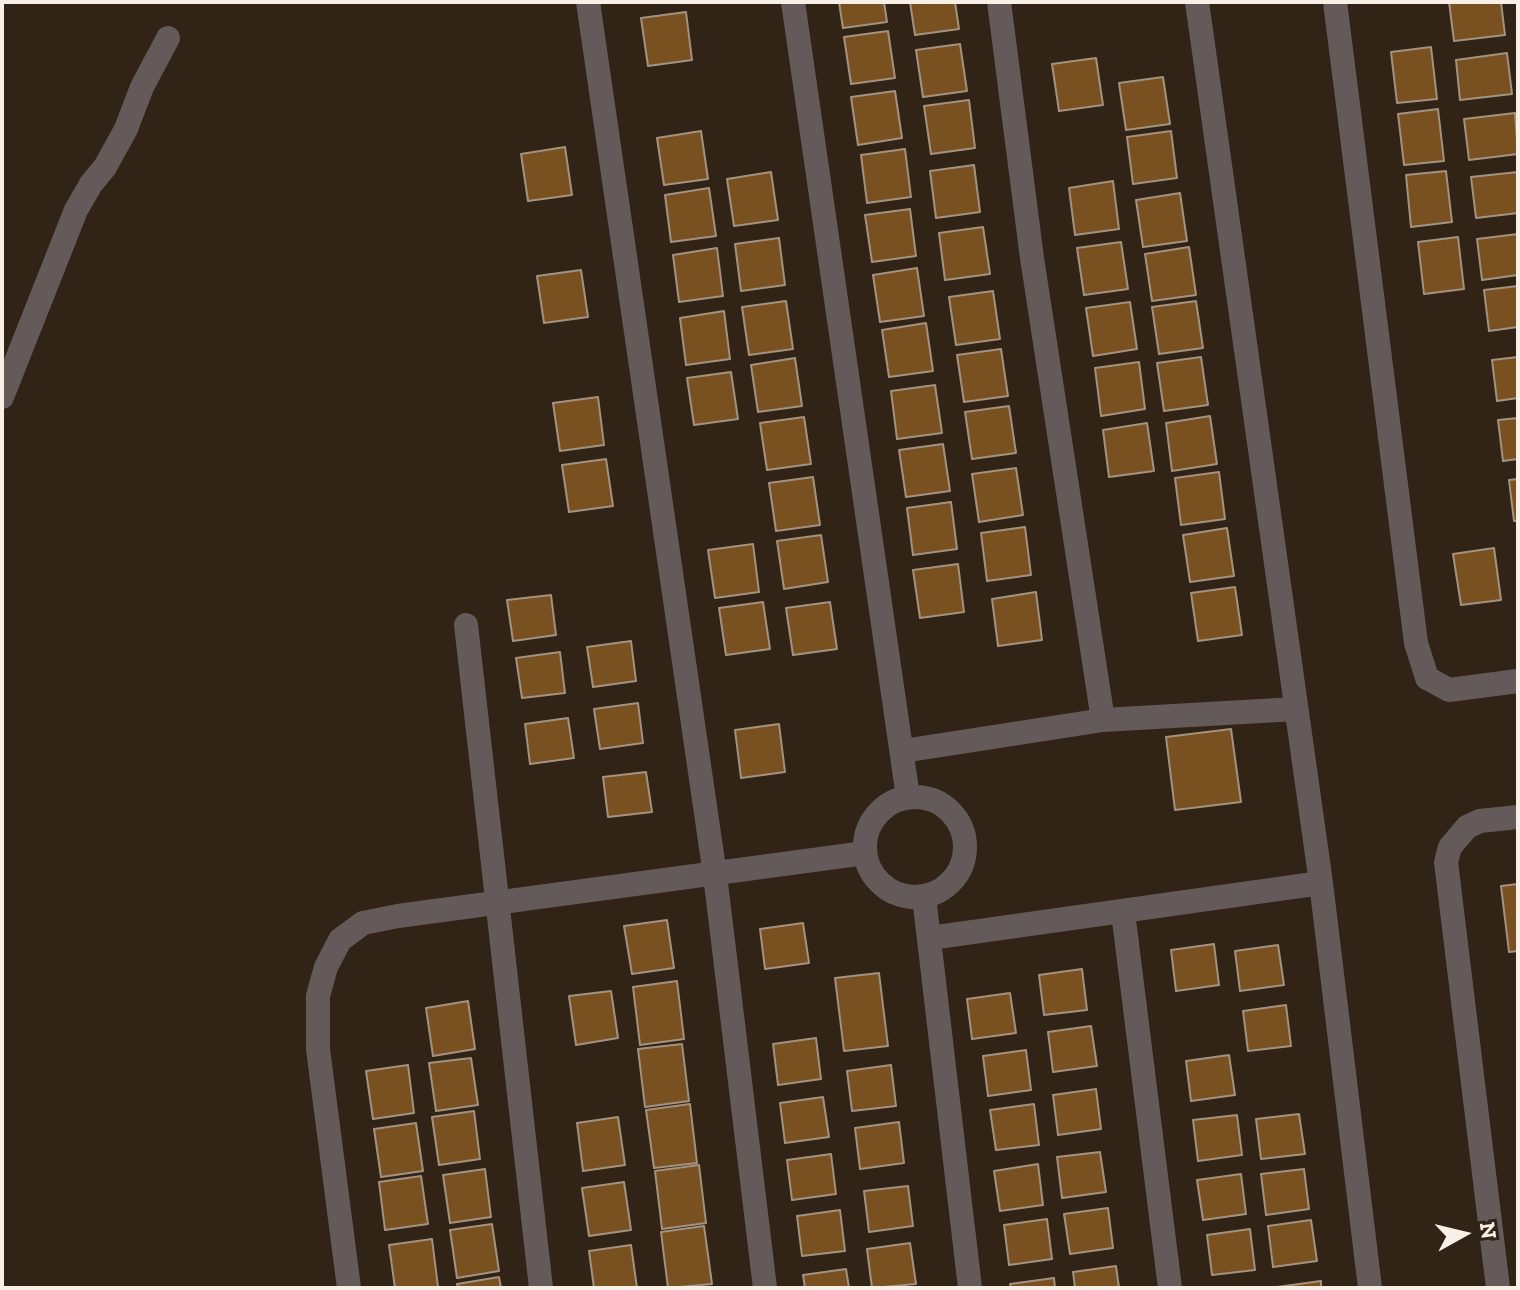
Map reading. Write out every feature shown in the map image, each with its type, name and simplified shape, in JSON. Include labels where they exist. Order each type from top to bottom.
[{"type":"street","points":[[588,2],[715,875],[765,1288]]},
{"type":"street","points":[[793,2],[908,797]]},
{"type":"street","points":[[999,2],[1032,258],[1103,720]]},
{"type":"street","points":[[1197,2],[1321,883],[1370,1288]]},
{"type":"street","points":[[1335,2],[1416,643],[1427,678],[1449,690],[1518,681]]},
{"type":"street","points":[[2,397],[76,210],[126,129],[142,87],[168,38]]},
{"type":"street","points":[[466,625],[541,1288]]},
{"type":"street","points":[[903,751],[1103,720],[1296,709]]},
{"type":"street","points":[[908,797],[927,798],[945,806],[958,821],[965,840],[964,859],[956,877],[942,890],[924,897],[907,897],[892,892],[875,875],[865,853],[867,834],[875,817],[890,804],[908,797]]},
{"type":"street","points":[[1498,1288],[1446,862],[1450,847],[1467,827],[1480,821],[1518,817]]},
{"type":"street","points":[[349,1288],[318,1049],[318,996],[326,967],[340,940],[363,923],[865,853]]},
{"type":"street","points":[[930,938],[1321,883]]},
{"type":"street","points":[[924,897],[970,1288]]},
{"type":"street","points":[[1123,912],[1170,1288]]},
{"type":"building","points":[[839,2],[884,2],[887,22],[843,28]]},
{"type":"building","points":[[910,2],[955,2],[959,29],[915,35]]},
{"type":"building","points":[[1449,2],[1501,2],[1505,35],[1454,41]]},
{"type":"building","points":[[686,12],[692,60],[648,66],[641,18]]},
{"type":"building","points":[[888,31],[895,78],[851,84],[844,37]]},
{"type":"building","points":[[960,44],[967,91],[923,97],[916,50]]},
{"type":"building","points":[[1431,47],[1437,99],[1397,103],[1391,52]]},
{"type":"building","points":[[1507,53],[1512,94],[1460,100],[1456,60]]},
{"type":"building","points":[[1096,58],[1103,105],[1059,111],[1052,64]]},
{"type":"building","points":[[1163,77],[1170,124],[1126,130],[1119,83]]},
{"type":"building","points":[[895,91],[902,138],[858,145],[851,97]]},
{"type":"building","points":[[969,100],[975,148],[931,154],[924,106]]},
{"type":"building","points":[[1438,109],[1444,161],[1404,165],[1398,114]]},
{"type":"building","points":[[1515,113],[1518,154],[1469,160],[1464,119]]},
{"type":"building","points":[[701,131],[708,179],[664,185],[657,138]]},
{"type":"building","points":[[1171,131],[1177,178],[1133,184],[1127,137]]},
{"type":"building","points":[[565,147],[572,195],[528,201],[521,154]]},
{"type":"building","points":[[905,149],[911,197],[867,203],[861,155]]},
{"type":"building","points":[[974,165],[980,212],[936,218],[930,171]]},
{"type":"building","points":[[1446,171],[1452,222],[1411,227],[1406,175]]},
{"type":"building","points":[[771,172],[778,220],[734,226],[727,179]]},
{"type":"building","points":[[1518,172],[1518,213],[1476,218],[1471,177]]},
{"type":"building","points":[[1113,181],[1119,229],[1075,235],[1069,188]]},
{"type":"building","points":[[709,188],[716,236],[671,242],[665,195]]},
{"type":"building","points":[[1180,193],[1187,241],[1143,247],[1136,200]]},
{"type":"building","points":[[910,209],[916,256],[872,262],[865,215]]},
{"type":"building","points":[[983,227],[990,274],[945,280],[939,233]]},
{"type":"building","points":[[1518,234],[1518,275],[1482,280],[1477,239]]},
{"type":"building","points":[[1458,237],[1464,289],[1424,294],[1418,242]]},
{"type":"building","points":[[779,238],[785,285],[741,291],[735,244]]},
{"type":"building","points":[[1121,242],[1128,289],[1084,295],[1077,248]]},
{"type":"building","points":[[1189,247],[1196,295],[1152,301],[1145,254]]},
{"type":"building","points":[[717,248],[723,296],[679,302],[673,255]]},
{"type":"building","points":[[917,268],[924,316],[880,322],[873,275]]},
{"type":"building","points":[[581,270],[588,317],[544,323],[537,276]]},
{"type":"building","points":[[1518,286],[1518,327],[1489,331],[1484,290]]},
{"type":"building","points":[[993,291],[1000,339],[956,345],[949,297]]},
{"type":"building","points":[[786,301],[793,349],[749,355],[742,307]]},
{"type":"building","points":[[1196,301],[1203,348],[1159,354],[1152,307]]},
{"type":"building","points":[[1130,302],[1137,349],[1093,356],[1086,308]]},
{"type":"building","points":[[724,311],[730,359],[686,365],[680,318]]},
{"type":"building","points":[[926,323],[933,371],[889,377],[882,330]]},
{"type":"building","points":[[1001,349],[1008,396],[964,402],[957,355]]},
{"type":"building","points":[[1201,357],[1208,405],[1164,411],[1157,363]]},
{"type":"building","points":[[1518,357],[1518,398],[1497,401],[1492,360]]},
{"type":"building","points":[[795,358],[802,406],[758,412],[751,365]]},
{"type":"building","points":[[1139,362],[1145,409],[1101,416],[1095,368]]},
{"type":"building","points":[[731,372],[738,419],[694,425],[687,378]]},
{"type":"building","points":[[935,385],[942,433],[897,439],[891,391]]},
{"type":"building","points":[[598,397],[604,445],[560,451],[553,403]]},
{"type":"building","points":[[1009,406],[1016,453],[972,459],[965,412]]},
{"type":"building","points":[[1210,416],[1217,464],[1172,471],[1166,423]]},
{"type":"building","points":[[804,417],[811,464],[767,470],[760,423]]},
{"type":"building","points":[[1518,418],[1518,459],[1503,461],[1498,420]]},
{"type":"building","points":[[1147,423],[1154,471],[1109,477],[1103,430]]},
{"type":"building","points":[[943,444],[950,491],[906,497],[899,450]]},
{"type":"building","points":[[606,459],[613,506],[569,512],[562,465]]},
{"type":"building","points":[[1016,468],[1023,515],[979,522],[972,474]]},
{"type":"building","points":[[1219,472],[1225,519],[1181,525],[1175,478]]},
{"type":"building","points":[[813,477],[820,525],[776,531],[769,483]]},
{"type":"building","points":[[1518,479],[1518,521],[1514,521],[1509,480]]},
{"type":"building","points":[[951,502],[957,549],[913,555],[907,508]]},
{"type":"building","points":[[1025,527],[1031,575],[987,581],[981,533]]},
{"type":"building","points":[[1227,528],[1234,576],[1190,582],[1183,535]]},
{"type":"building","points":[[821,535],[828,582],[784,589],[777,541]]},
{"type":"building","points":[[753,544],[759,592],[715,598],[708,550]]},
{"type":"building","points":[[1494,548],[1501,600],[1461,605],[1453,554]]},
{"type":"building","points":[[958,564],[964,612],[920,618],[913,570]]},
{"type":"building","points":[[1235,587],[1242,635],[1198,641],[1191,593]]},
{"type":"building","points":[[1036,592],[1042,640],[998,646],[992,599]]},
{"type":"building","points":[[551,595],[556,635],[513,641],[507,600]]},
{"type":"building","points":[[763,602],[770,649],[726,655],[719,608]]},
{"type":"building","points":[[830,602],[837,649],[793,655],[786,608]]},
{"type":"building","points":[[631,641],[636,681],[593,687],[587,647]]},
{"type":"building","points":[[560,652],[565,693],[522,698],[516,658]]},
{"type":"building","points":[[638,703],[643,743],[600,749],[594,709]]},
{"type":"building","points":[[568,718],[574,758],[530,764],[525,724]]},
{"type":"building","points":[[779,724],[785,772],[741,778],[735,730]]},
{"type":"building","points":[[1231,729],[1241,802],[1175,810],[1166,737]]},
{"type":"building","points":[[646,772],[652,812],[608,817],[603,777]]},
{"type":"building","points":[[1518,884],[1518,951],[1509,952],[1501,886]]},
{"type":"building","points":[[667,920],[674,968],[632,974],[624,926]]},
{"type":"building","points":[[803,923],[809,963],[765,969],[760,929]]},
{"type":"building","points":[[1214,944],[1219,985],[1176,991],[1171,950]]},
{"type":"building","points":[[1278,945],[1284,985],[1240,991],[1235,951]]},
{"type":"building","points":[[1082,969],[1087,1010],[1044,1015],[1039,975]]},
{"type":"building","points":[[879,973],[888,1046],[844,1051],[835,978]]},
{"type":"building","points":[[677,981],[684,1039],[640,1045],[633,987]]},
{"type":"building","points":[[611,991],[618,1038],[576,1045],[569,996]]},
{"type":"building","points":[[1010,993],[1016,1033],[972,1039],[967,999]]},
{"type":"building","points":[[468,1001],[475,1049],[433,1056],[426,1008]]},
{"type":"building","points":[[1286,1005],[1291,1046],[1248,1051],[1243,1011]]},
{"type":"building","points":[[1091,1026],[1097,1066],[1053,1072],[1048,1032]]},
{"type":"building","points":[[816,1038],[821,1079],[778,1085],[773,1044]]},
{"type":"building","points":[[682,1044],[689,1101],[645,1107],[638,1049]]},
{"type":"building","points":[[1026,1050],[1031,1090],[988,1096],[983,1056]]},
{"type":"building","points":[[1229,1055],[1235,1095],[1191,1101],[1186,1061]]},
{"type":"building","points":[[471,1058],[478,1105],[436,1111],[429,1063]]},
{"type":"building","points":[[408,1065],[414,1113],[373,1119],[366,1071]]},
{"type":"building","points":[[891,1065],[896,1106],[852,1111],[847,1071]]},
{"type":"building","points":[[1096,1089],[1101,1129],[1058,1135],[1053,1095]]},
{"type":"building","points":[[823,1097],[829,1137],[785,1143],[780,1103]]},
{"type":"building","points":[[690,1104],[697,1163],[654,1168],[646,1110]]},
{"type":"building","points":[[1034,1104],[1039,1145],[996,1150],[990,1110]]},
{"type":"building","points":[[474,1111],[480,1159],[439,1165],[432,1117]]},
{"type":"building","points":[[1299,1114],[1305,1154],[1261,1159],[1256,1119]]},
{"type":"building","points":[[1237,1115],[1242,1155],[1198,1161],[1193,1120]]},
{"type":"building","points":[[618,1117],[625,1165],[583,1171],[577,1123]]},
{"type":"building","points":[[899,1122],[904,1163],[860,1169],[855,1128]]},
{"type":"building","points":[[416,1123],[423,1171],[381,1177],[374,1129]]},
{"type":"building","points":[[1100,1152],[1106,1192],[1062,1198],[1057,1157]]},
{"type":"building","points":[[831,1154],[836,1194],[792,1200],[787,1160]]},
{"type":"building","points":[[1038,1164],[1043,1205],[1000,1211],[994,1171]]},
{"type":"building","points":[[699,1165],[706,1223],[662,1229],[655,1171]]},
{"type":"building","points":[[485,1169],[491,1217],[450,1223],[443,1175]]},
{"type":"building","points":[[1304,1169],[1309,1209],[1266,1215],[1261,1174]]},
{"type":"building","points":[[1241,1174],[1246,1214],[1203,1220],[1197,1180]]},
{"type":"building","points":[[421,1176],[428,1224],[385,1230],[379,1182]]},
{"type":"building","points":[[624,1182],[631,1230],[589,1236],[582,1188]]},
{"type":"building","points":[[908,1186],[913,1226],[869,1232],[864,1191]]},
{"type":"building","points":[[1108,1208],[1113,1248],[1070,1254],[1064,1214]]},
{"type":"building","points":[[840,1210],[845,1251],[802,1256],[797,1216]]},
{"type":"building","points":[[1047,1219],[1052,1259],[1009,1265],[1004,1225]]},
{"type":"building","points":[[1311,1220],[1317,1261],[1273,1267],[1268,1226]]},
{"type":"building","points":[[492,1224],[499,1271],[457,1278],[450,1230]]},
{"type":"building","points":[[704,1226],[712,1284],[668,1288],[661,1232]]},
{"type":"building","points":[[1250,1229],[1255,1270],[1212,1275],[1207,1235]]},
{"type":"building","points":[[432,1239],[438,1287],[395,1288],[389,1245]]},
{"type":"building","points":[[910,1243],[916,1284],[872,1288],[867,1249]]},
{"type":"building","points":[[631,1245],[637,1288],[594,1288],[589,1251]]},
{"type":"building","points":[[1116,1266],[1119,1288],[1075,1288],[1073,1272]]},
{"type":"building","points":[[846,1269],[849,1288],[805,1288],[803,1275]]},
{"type":"building","points":[[499,1277],[501,1288],[458,1288],[457,1284]]},
{"type":"building","points":[[1054,1278],[1055,1288],[1011,1288],[1010,1284]]},
{"type":"building","points":[[1321,1281],[1321,1288],[1277,1288],[1277,1287]]}]
